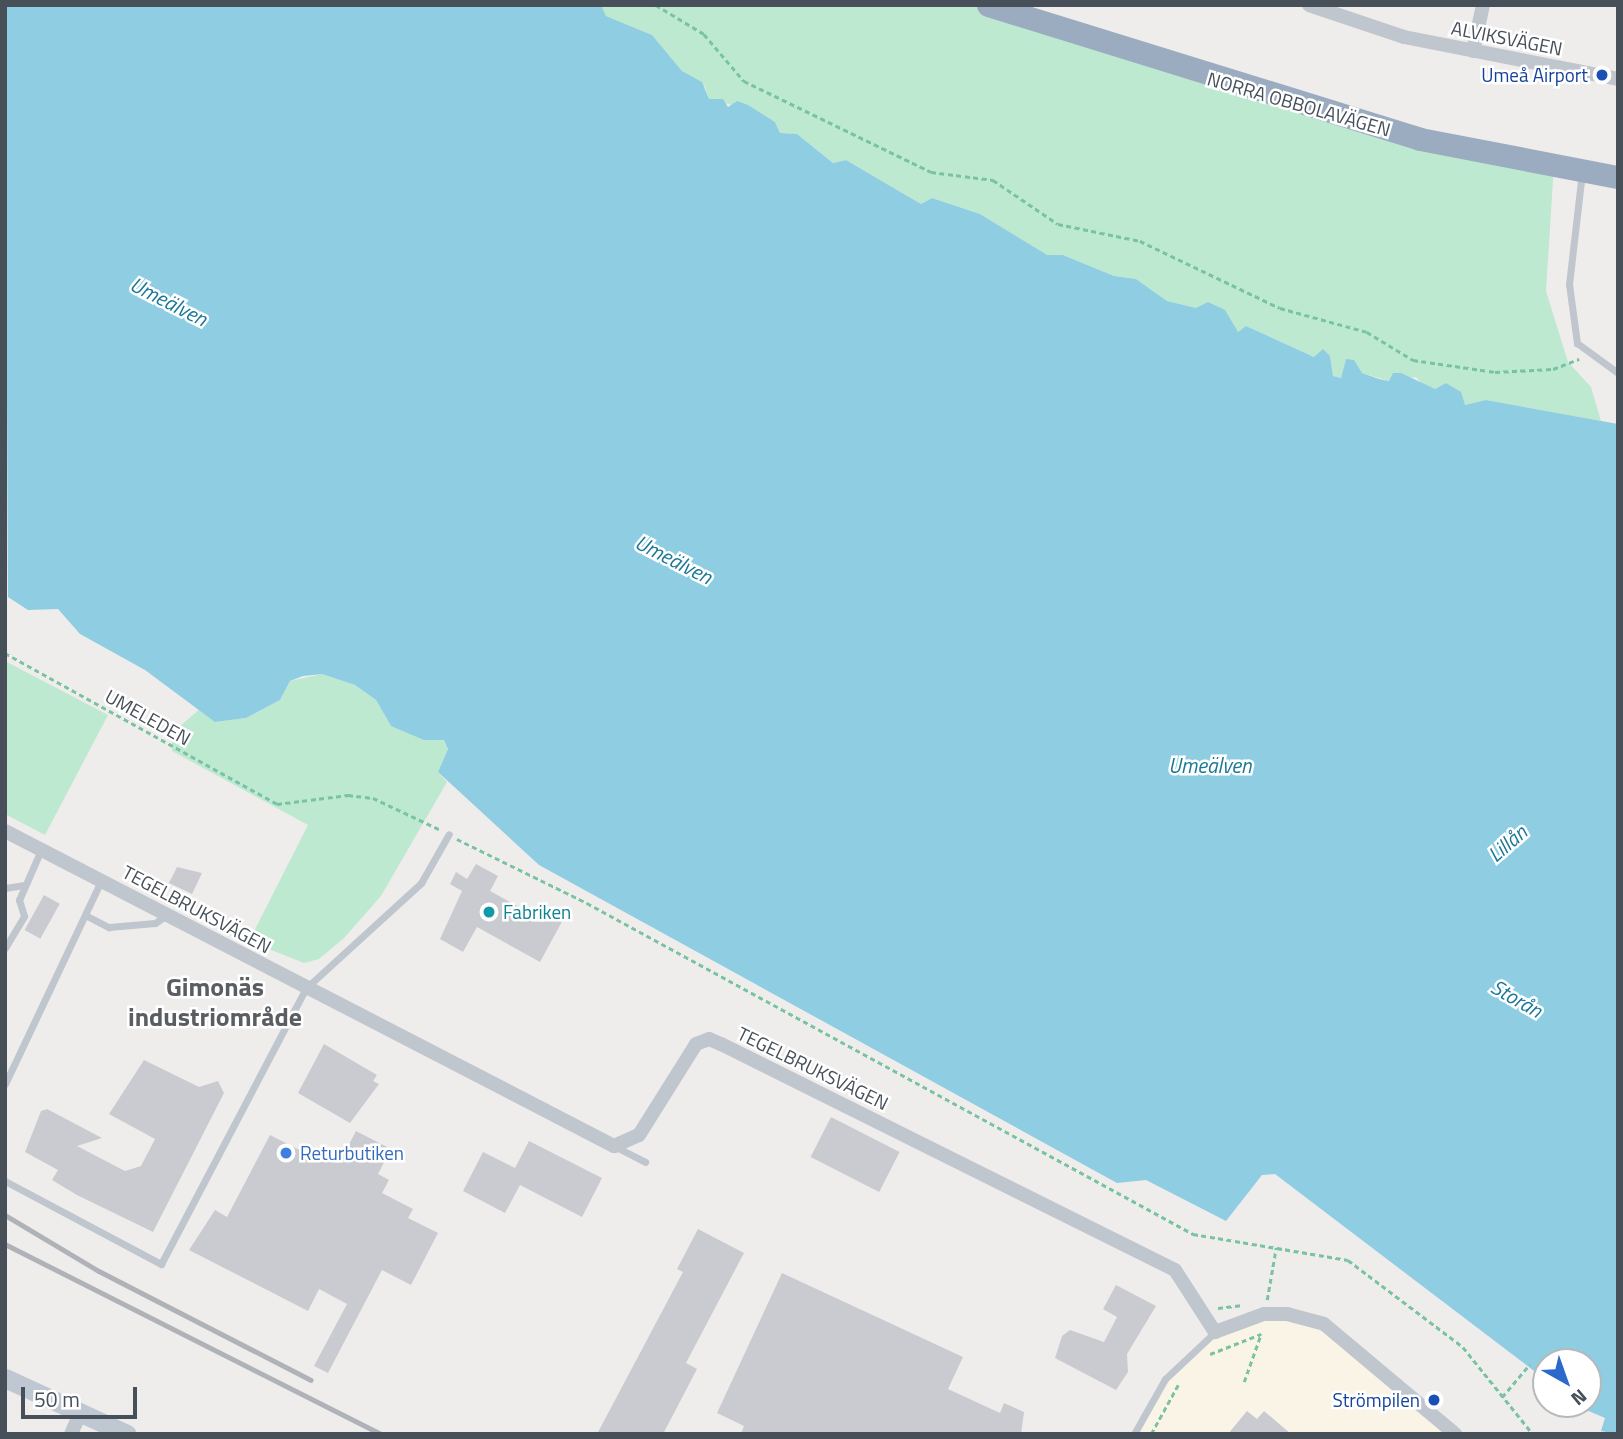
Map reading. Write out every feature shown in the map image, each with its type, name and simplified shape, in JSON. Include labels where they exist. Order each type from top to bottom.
[{"type":"highway","name":"NORRA OBBOLAVÄGEN","points":[[988,5],[1420,139],[1618,177]]},
{"type":"main road","points":[[5,1378],[127,1434]]},
{"type":"street","name":"ALVIKSVÄGEN","points":[[1309,5],[1404,37],[1618,79]]},
{"type":"street","points":[[1473,51],[1483,5]]},
{"type":"street","name":"TEGELBRUKSVÄGEN","points":[[5,831],[614,1146],[639,1135],[685,1054],[709,1040],[1175,1270],[1215,1332]]},
{"type":"street","points":[[1215,1332],[1262,1309],[1324,1324],[1455,1434]]},
{"type":"street","points":[[71,1434],[80,1414]]},
{"type":"lane","points":[[1583,170],[1569,284],[1577,342],[1618,373]]},
{"type":"lane","points":[[5,1181],[161,1264],[306,988],[421,883],[449,834]]},
{"type":"lane","points":[[5,948],[24,916],[19,900],[41,850]]},
{"type":"lane","points":[[5,1084],[101,881]]},
{"type":"lane","points":[[5,888],[25,885]]},
{"type":"lane","points":[[85,915],[108,927],[155,923],[167,915]]},
{"type":"lane","points":[[614,1146],[645,1161]]},
{"type":"lane","points":[[1134,1434],[1166,1379],[1215,1332]]},
{"type":"path","points":[[656,5],[704,34],[744,81],[931,172],[993,180],[1058,224],[1140,240],[1280,308],[1367,332],[1413,360],[1495,372],[1553,369],[1593,356]]},
{"type":"path","name":"UMELEDEN","points":[[5,653],[277,804],[348,794],[373,797],[449,834]]},
{"type":"path","points":[[449,834],[587,903],[1193,1234],[1348,1260],[1463,1347],[1533,1434]]},
{"type":"path","points":[[1244,1382],[1261,1334],[1262,1309],[1267,1303],[1276,1248]]},
{"type":"path","points":[[1204,1312],[1251,1305]]},
{"type":"path","points":[[1199,1361],[1246,1338],[1261,1334]]},
{"type":"path","points":[[1502,1397],[1530,1364]]},
{"type":"path","points":[[1151,1434],[1179,1382]]},
{"type":"shaded area","points":[[1313,1319],[1455,1434],[1134,1434],[1165,1379],[1191,1351],[1235,1322]]},
{"type":"green space","points":[[601,5],[988,5],[1554,165],[1546,291],[1568,362],[1591,387],[1601,421],[1486,400],[1465,405],[1446,383],[1435,389],[1425,388],[1416,377],[1389,381],[1362,373],[1346,359],[1341,378],[1333,376],[1330,356],[1314,357],[1246,326],[1238,332],[1196,308],[1167,301],[1136,279],[1114,276],[1063,255],[1047,256],[980,214],[932,198],[921,204],[846,160],[833,163],[797,134],[780,133],[775,122],[756,110],[709,100],[705,87],[682,71],[652,35],[606,16]]},
{"type":"green space","points":[[5,661],[108,715],[45,835],[5,814]]},
{"type":"green space","points":[[322,674],[355,685],[376,700],[391,726],[444,740],[448,749],[438,772],[447,782],[381,896],[344,938],[319,959],[304,963],[249,941],[308,825],[172,751],[172,733],[201,708],[215,722],[246,718],[280,700],[290,681]]},
{"type":"water","name":"Umeälven","points":[[5,5],[601,5],[606,16],[652,35],[682,71],[702,82],[709,99],[723,99],[728,107],[737,101],[748,105],[775,122],[780,133],[797,134],[833,163],[846,160],[921,204],[932,198],[980,214],[1047,255],[1063,255],[1114,276],[1136,279],[1167,301],[1196,308],[1208,302],[1225,310],[1238,332],[1246,326],[1314,357],[1323,349],[1330,356],[1333,376],[1341,378],[1346,359],[1354,360],[1362,373],[1379,379],[1389,381],[1393,373],[1401,373],[1435,389],[1446,383],[1461,392],[1465,405],[1486,400],[1618,424],[1618,1434],[1601,1431],[1605,1418],[1602,1417],[1602,1348],[1532,1348],[1532,1369],[1275,1174],[1262,1175],[1226,1221],[1146,1180],[1117,1183],[539,865],[438,772],[448,749],[444,740],[424,740],[391,726],[376,700],[355,685],[322,674],[303,676],[290,681],[280,700],[246,718],[215,722],[145,670],[80,634],[58,609],[28,610],[8,597]]},
{"type":"building","name":"Fabriken","points":[[476,864],[498,876],[490,891],[539,918],[545,907],[564,918],[540,962],[477,927],[463,952],[440,939],[462,891],[450,884],[456,872],[467,879]]},
{"type":"building","points":[[177,867],[202,873],[192,894],[169,883]]},
{"type":"building","points":[[44,895],[60,904],[40,939],[25,930]]},
{"type":"building","points":[[324,1044],[377,1075],[373,1081],[379,1084],[350,1123],[298,1093]]},
{"type":"building","points":[[144,1060],[199,1087],[218,1081],[224,1093],[153,1232],[52,1180],[58,1170],[25,1152],[41,1111],[47,1109],[102,1138],[77,1146],[125,1171],[141,1166],[155,1139],[109,1114]]},
{"type":"building","points":[[831,1117],[900,1152],[879,1192],[811,1157]]},
{"type":"building","points":[[356,1131],[391,1149],[378,1174],[389,1180],[382,1193],[413,1209],[408,1218],[438,1233],[411,1285],[382,1270],[328,1373],[314,1366],[347,1304],[319,1289],[308,1311],[189,1250],[215,1210],[227,1217],[270,1135],[323,1162],[330,1149],[343,1156]]},
{"type":"building","points":[[529,1141],[602,1178],[582,1217],[520,1185],[505,1213],[463,1191],[483,1152],[515,1168]]},
{"type":"building","points":[[698,1229],[744,1253],[686,1363],[697,1369],[663,1434],[597,1434],[683,1272],[677,1269]]},
{"type":"building","points":[[782,1273],[963,1357],[948,1389],[1000,1413],[1004,1403],[1024,1412],[1021,1434],[741,1434],[744,1426],[717,1413]]},
{"type":"building","points":[[1116,1285],[1156,1306],[1127,1354],[1128,1372],[1116,1390],[1055,1358],[1062,1336],[1070,1330],[1104,1342],[1117,1317],[1103,1309]]},
{"type":"building","points":[[1247,1411],[1257,1419],[1264,1411],[1291,1434],[1228,1434]]},
{"type":"railway","points":[[5,1215],[99,1271],[311,1380]]},
{"type":"railway","points":[[5,1244],[381,1434]]},
{"type":"place","name":"Umeå Airport","points":[[1602,75]]},
{"type":"place","name":"Fabriken","points":[[489,912]]},
{"type":"place","name":"Returbutiken","points":[[286,1153]]},
{"type":"place","name":"Strömpilen","points":[[1434,1400]]},
{"type":"district","name":"Gimonäs industriområde","points":[[215,1002]]},
{"type":"water label","name":"Lillån","points":[[1507,843]]},
{"type":"water label","name":"Storån","points":[[1517,998]]}]
